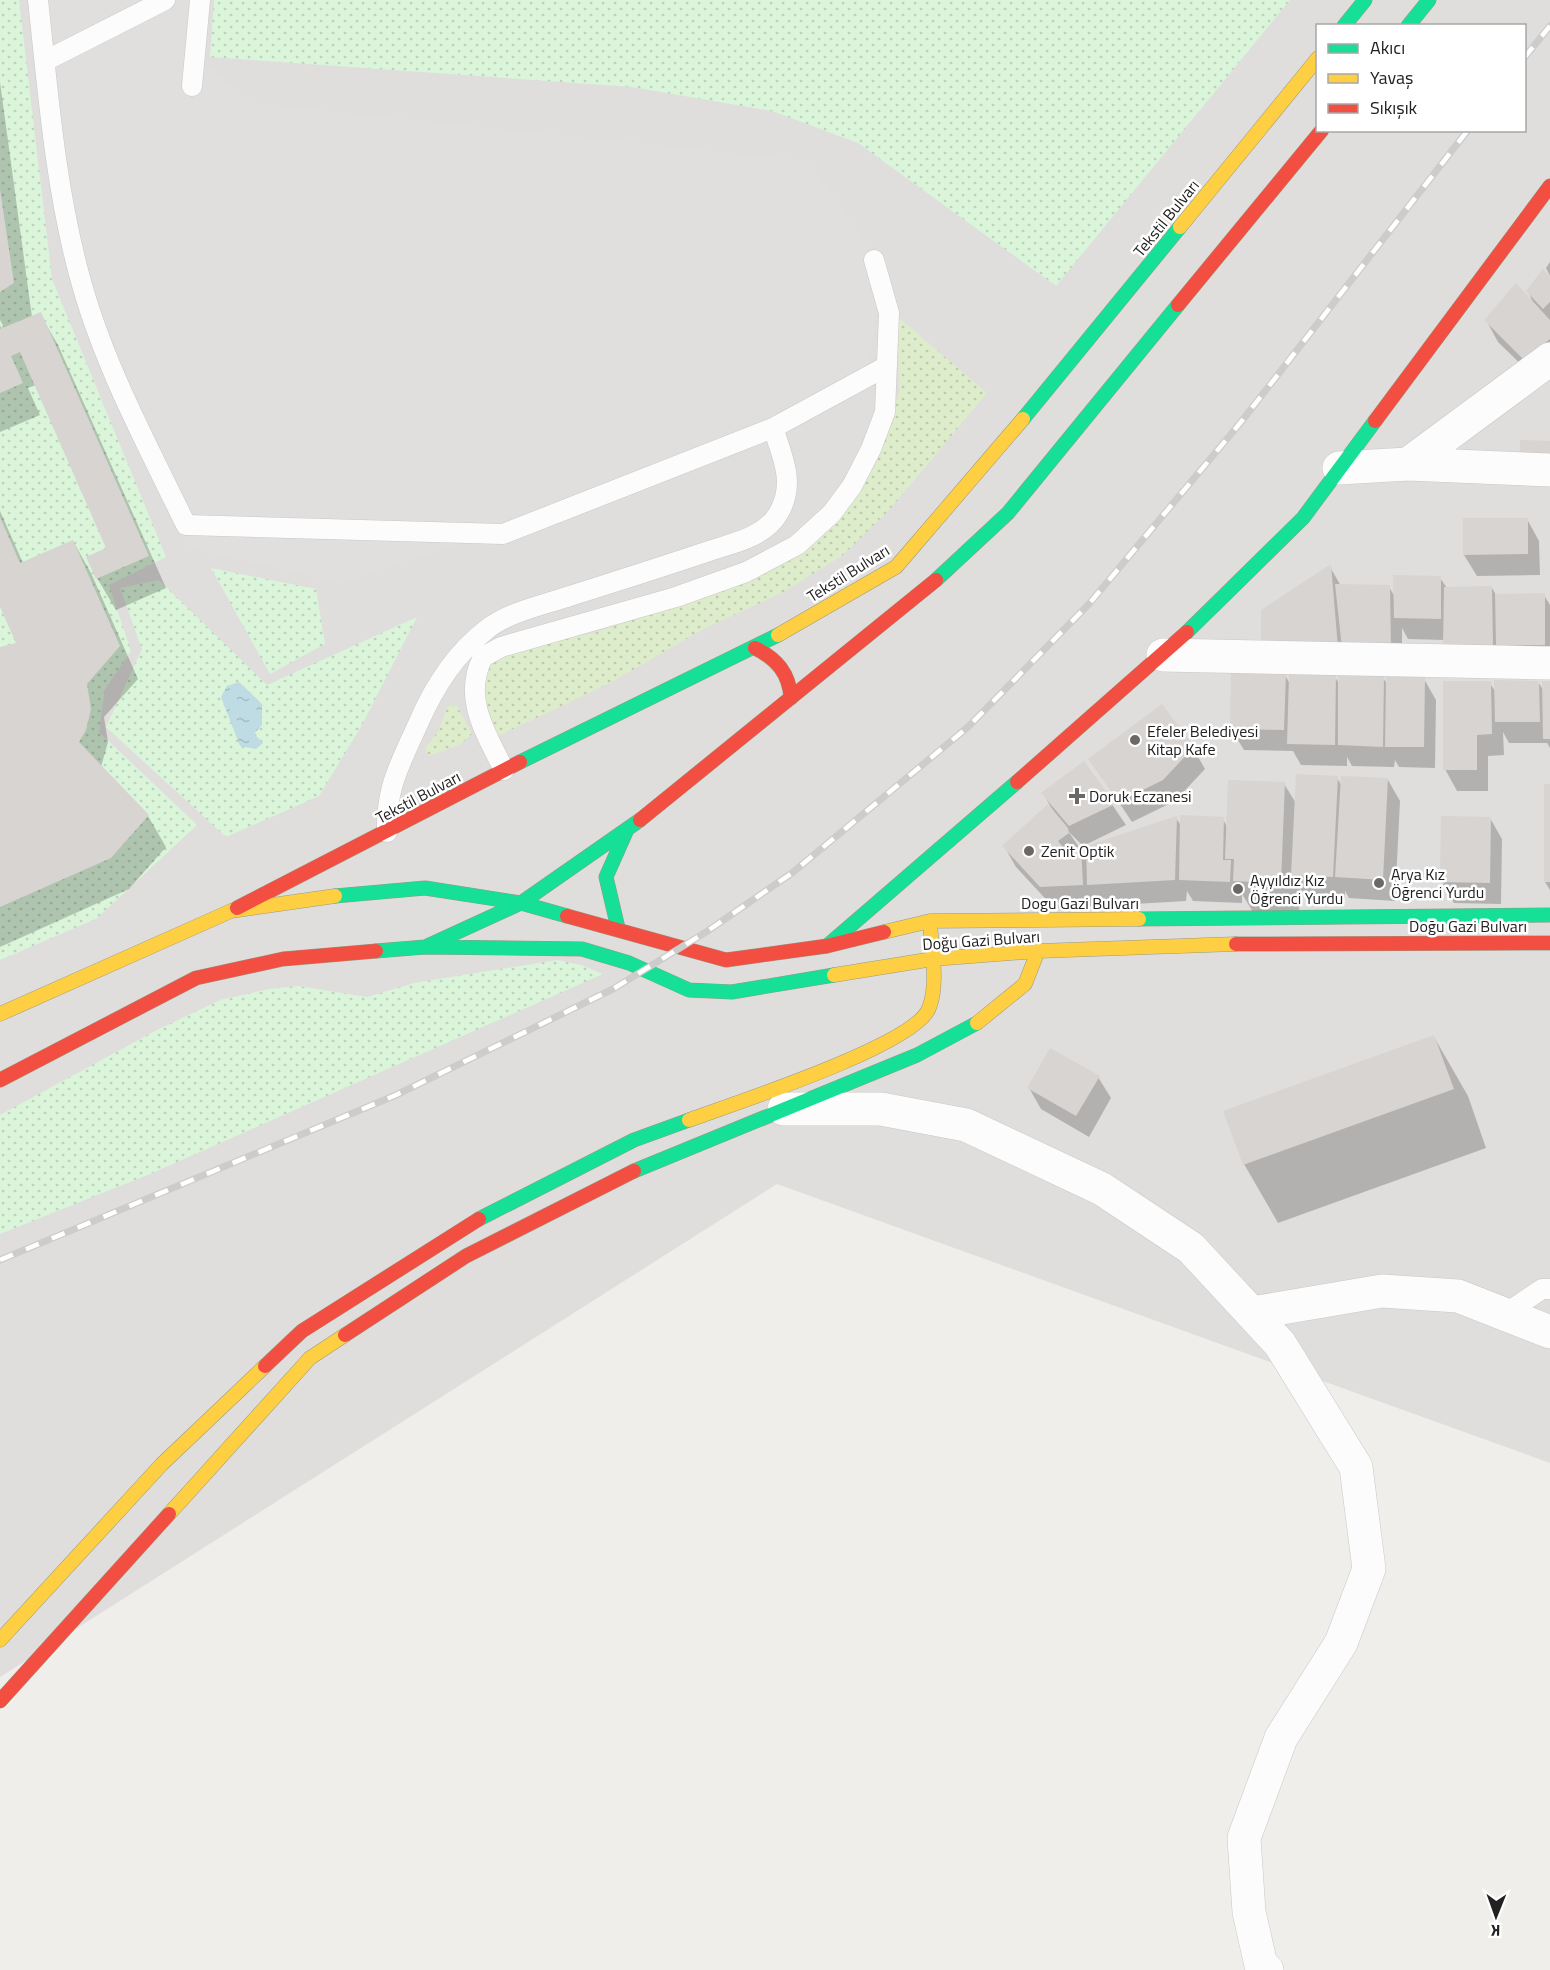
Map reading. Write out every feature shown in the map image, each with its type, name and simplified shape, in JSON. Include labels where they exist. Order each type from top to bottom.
[{"type":"main road","points":[[1346,24],[1365,0]]},
{"type":"main road","points":[[1410,24],[1429,0]]},
{"type":"main road","name":"Tekstil Bulvarı","points":[[231,911],[504,770],[755,648],[896,567],[1023,419],[1316,59]]},
{"type":"main road","points":[[0,1080],[196,978],[283,959],[425,947],[521,903],[626,832],[949,570],[1008,513],[1320,132]]},
{"type":"main road","points":[[826,946],[1163,655],[1303,518],[1550,186]]},
{"type":"main road","points":[[755,648],[772,656],[784,670],[791,687],[791,698]]},
{"type":"main road","points":[[618,928],[606,878],[626,832]]},
{"type":"main road","name":"Dogu Gazi Bulvarı","points":[[231,911],[367,891],[425,888],[521,903],[618,928],[726,960],[826,946],[930,921],[1040,918],[1163,920],[1550,915]]},
{"type":"main road","points":[[0,1014],[231,911]]},
{"type":"main road","points":[[0,1640],[162,1464],[302,1331],[489,1213],[634,1140],[797,1080],[897,1038],[920,1022],[929,1009],[933,959],[930,921]]},
{"type":"main road","name":"Doğu Gazi Bulvarı","points":[[425,947],[582,949],[629,963],[688,990],[732,992],[933,959],[1038,951],[1297,942],[1550,943]]},
{"type":"main road","points":[[0,1701],[310,1358],[466,1256],[645,1166],[916,1055],[984,1019],[1025,984],[1038,951]]},
{"type":"street","points":[[1408,464],[1550,359]]},
{"type":"street","points":[[1339,468],[1408,464],[1550,470]]},
{"type":"street","points":[[1163,655],[1550,663]]},
{"type":"street","points":[[784,1109],[881,1109],[966,1125],[1102,1189],[1191,1248],[1252,1313],[1280,1344],[1356,1467],[1369,1569],[1341,1643],[1281,1738],[1244,1838],[1248,1912],[1261,1965],[1267,1970]]},
{"type":"street","points":[[1252,1313],[1382,1291],[1458,1296],[1550,1332]]},
{"type":"lane","points":[[38,0],[55,157],[79,275],[114,374],[186,525],[503,534],[773,428],[887,366]]},
{"type":"lane","points":[[45,61],[165,0]]},
{"type":"lane","points":[[192,86],[200,0]]},
{"type":"lane","points":[[504,770],[474,703],[475,678],[483,657],[501,647],[676,597],[746,572],[796,545],[832,513],[852,486],[871,449],[885,412],[889,313],[874,260]]},
{"type":"lane","points":[[387,832],[386,804],[395,776],[426,706],[459,653],[488,628],[528,609],[763,531],[778,515],[789,488],[787,471],[773,428]]},
{"type":"lane","points":[[1038,951],[1040,918]]},
{"type":"lane","points":[[1505,1314],[1542,1289],[1550,1288]]},
{"type":"shaded area","points":[[0,0],[1550,0],[1550,1463],[777,1184],[0,1677]]},
{"type":"shaded area","points":[[48,0],[204,0],[199,58],[251,103],[808,161],[884,269],[864,388],[746,449],[341,583],[187,547],[72,234]]},
{"type":"green space","points":[[0,0],[19,0],[52,279],[166,557],[109,585],[131,651],[105,689],[99,732],[197,825],[96,919],[0,960]]},
{"type":"green space","points":[[214,0],[1290,0],[1056,286],[858,143],[772,111],[632,87],[210,57]]},
{"type":"green space","points":[[898,317],[987,393],[891,508],[843,555],[782,593],[707,627],[610,683],[498,736],[480,705],[486,662],[509,650],[594,633],[741,579],[847,501],[890,427],[899,392]]},
{"type":"green space","points":[[211,568],[316,589],[325,644],[270,674]]},
{"type":"green space","points":[[159,580],[267,685],[417,617],[362,725],[319,796],[226,837],[106,727],[142,649],[120,588]]},
{"type":"green space","points":[[448,706],[457,706],[472,734],[461,744],[429,756],[425,748],[437,733]]},
{"type":"green space","points":[[557,960],[581,965],[603,974],[150,1174],[0,1234],[0,1115],[155,1031],[220,1000],[269,989],[298,986],[367,997],[414,983]]},
{"type":"water","points":[[239,682],[262,704],[262,725],[254,734],[263,743],[256,749],[240,746],[221,697],[227,686]]},
{"type":"building","points":[[0,189],[14,283],[0,292]]},
{"type":"building","points":[[1543,269],[1550,277],[1550,302],[1543,309],[1526,291]]},
{"type":"building","points":[[1516,283],[1550,320],[1550,339],[1524,360],[1484,320]]},
{"type":"building","points":[[41,312],[149,556],[96,579],[86,557],[106,548],[20,352],[11,356],[23,383],[0,393],[0,329]]},
{"type":"building","points":[[1520,440],[1550,441],[1550,464],[1520,463]]},
{"type":"building","points":[[0,517],[20,563],[73,540],[120,646],[87,684],[91,709],[86,730],[79,742],[149,815],[111,858],[0,907],[0,647],[16,643],[0,607]]},
{"type":"building","points":[[1463,518],[1528,518],[1528,554],[1463,555]]},
{"type":"building","points":[[1331,564],[1338,648],[1261,649],[1261,610]]},
{"type":"building","points":[[1393,575],[1441,576],[1441,619],[1394,618]]},
{"type":"building","points":[[1335,584],[1390,585],[1391,649],[1342,648]]},
{"type":"building","points":[[1492,586],[1493,645],[1443,645],[1444,587]]},
{"type":"building","points":[[1545,593],[1545,645],[1496,645],[1495,594]]},
{"type":"building","points":[[1231,673],[1286,674],[1284,730],[1230,729]]},
{"type":"building","points":[[1289,674],[1336,675],[1335,745],[1287,744]]},
{"type":"building","points":[[1338,675],[1384,676],[1383,747],[1338,745]]},
{"type":"building","points":[[1386,676],[1425,677],[1424,747],[1385,747]]},
{"type":"building","points":[[1494,680],[1539,681],[1540,722],[1495,722]]},
{"type":"building","points":[[1443,681],[1491,681],[1492,734],[1477,735],[1477,770],[1443,770]]},
{"type":"building","points":[[1542,681],[1550,681],[1550,739],[1543,739]]},
{"type":"building","points":[[1162,704],[1194,747],[1163,780],[1119,802],[1088,759]]},
{"type":"building","points":[[1084,761],[1115,804],[1069,826],[1041,793]]},
{"type":"building","points":[[1296,774],[1338,776],[1333,877],[1291,875]]},
{"type":"building","points":[[1341,776],[1388,778],[1383,880],[1335,877]]},
{"type":"building","points":[[1228,780],[1285,782],[1281,883],[1233,881],[1234,859],[1225,859]]},
{"type":"building","points":[[1544,784],[1550,784],[1550,882],[1544,882]]},
{"type":"building","points":[[1048,804],[1068,828],[1069,833],[1058,841],[1066,851],[1081,846],[1083,885],[1040,887],[1002,846]]},
{"type":"building","points":[[1180,815],[1224,817],[1223,860],[1231,860],[1230,882],[1179,880]]},
{"type":"building","points":[[1177,816],[1175,880],[1087,885],[1086,846]]},
{"type":"building","points":[[1441,816],[1491,817],[1490,883],[1440,882]]},
{"type":"building","points":[[1434,1035],[1454,1089],[1243,1165],[1223,1111]]},
{"type":"building","points":[[1050,1048],[1100,1076],[1076,1116],[1027,1088]]},
{"type":"railway","points":[[1526,56],[1550,26]]},
{"type":"railway","points":[[0,1260],[396,1095],[613,989],[706,932],[792,873],[968,727],[1089,604],[1241,422],[1466,132]]},
{"type":"traffic: fast","points":[[1346,24],[1365,0]]},
{"type":"traffic: fast","points":[[1410,24],[1429,0]]},
{"type":"traffic: fast","points":[[1023,419],[1180,227]]},
{"type":"traffic: fast","points":[[936,580],[1008,513],[1178,305]]},
{"type":"traffic: fast","points":[[1187,632],[1303,518],[1375,421]]},
{"type":"traffic: fast","points":[[520,762],[778,635]]},
{"type":"traffic: fast","points":[[827,946],[1017,782]]},
{"type":"traffic: fast","points":[[425,947],[521,903],[640,820]]},
{"type":"traffic: fast","points":[[618,928],[606,877],[626,832]]},
{"type":"traffic: fast","points":[[335,896],[425,888],[521,903],[567,916]]},
{"type":"traffic: fast","points":[[1139,919],[1550,915]]},
{"type":"traffic: fast","points":[[376,951],[425,947],[582,949],[629,963],[689,990],[732,992],[834,975]]},
{"type":"traffic: fast","points":[[634,1171],[917,1055],[977,1023]]},
{"type":"traffic: fast","points":[[479,1219],[634,1140],[689,1120]]},
{"type":"traffic: slow","points":[[1180,227],[1316,60]]},
{"type":"traffic: slow","points":[[778,635],[896,567],[1023,419]]},
{"type":"traffic: slow","points":[[0,1014],[231,911],[335,896]]},
{"type":"traffic: slow","points":[[884,932],[930,921],[1139,919]]},
{"type":"traffic: slow","points":[[689,1120],[820,1072],[892,1039],[917,1023],[929,1008],[934,988],[930,921]]},
{"type":"traffic: slow","points":[[834,975],[933,959],[1038,951],[1236,944]]},
{"type":"traffic: slow","points":[[977,1023],[1025,984],[1038,951]]},
{"type":"traffic: slow","points":[[169,1514],[310,1358],[345,1335]]},
{"type":"traffic: slow","points":[[0,1640],[162,1464],[265,1366]]},
{"type":"traffic: jam","points":[[1178,305],[1320,132]]},
{"type":"traffic: jam","points":[[1375,421],[1550,186]]},
{"type":"traffic: jam","points":[[640,820],[936,580]]},
{"type":"traffic: jam","points":[[1017,782],[1187,632]]},
{"type":"traffic: jam","points":[[755,648],[776,662],[785,674],[791,698]]},
{"type":"traffic: jam","points":[[237,908],[520,762]]},
{"type":"traffic: jam","points":[[567,916],[726,960],[827,946],[884,932]]},
{"type":"traffic: jam","points":[[1236,944],[1550,943]]},
{"type":"traffic: jam","points":[[0,1080],[196,978],[283,959],[376,951]]},
{"type":"traffic: jam","points":[[345,1335],[466,1256],[634,1171]]},
{"type":"traffic: jam","points":[[265,1366],[302,1331],[479,1219]]},
{"type":"traffic: jam","points":[[0,1701],[169,1514]]},
{"type":"place","name":"Efeler Belediyesi Kitap Kafe","points":[[1135,740]]},
{"type":"place","name":"Doruk Eczanesi","points":[[1077,796]]},
{"type":"place","name":"Zenit Optik","points":[[1029,851]]},
{"type":"place","name":"Arya Kız Öğrenci Yurdu","points":[[1379,883]]},
{"type":"place","name":"Ayyıldız Kız Öğrenci Yurdu","points":[[1238,889]]}]
